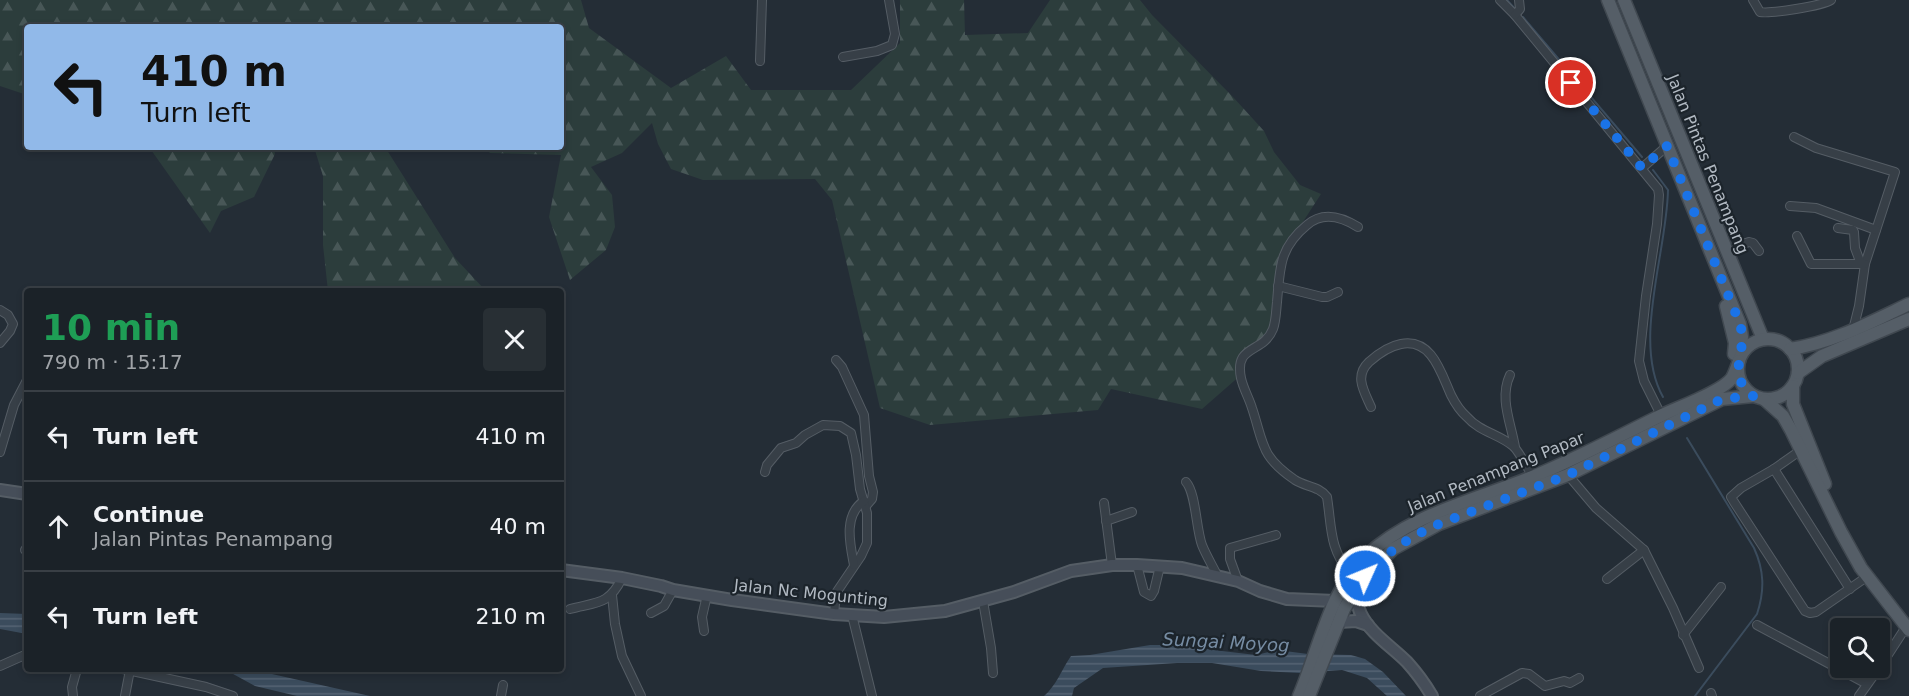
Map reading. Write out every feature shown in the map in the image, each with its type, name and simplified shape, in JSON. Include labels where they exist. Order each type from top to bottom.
[{"type":"main road","name":"Jalan Pintas Penampang","points":[[1608,0],[1730,298],[1741,330],[1739,359]]},
{"type":"main road","name":"Jalan Pintas Penampang","points":[[1624,0],[1762,339]]},
{"type":"main road","points":[[1699,398],[1724,380],[1733,357],[1735,343],[1726,306],[1730,298]]},
{"type":"main road","points":[[1790,349],[1818,344],[1909,304]]},
{"type":"main road","points":[[1798,373],[1822,356],[1909,318]]},
{"type":"main road","points":[[1868,575],[1866,566],[1839,516],[1793,404],[1793,386],[1798,373],[1795,356],[1782,343],[1772,339],[1762,339],[1753,343],[1745,349],[1739,359],[1740,381],[1745,390],[1783,416],[1861,568],[1908,628]]},
{"type":"main road","name":"Jalan Penampang Papar","points":[[1299,696],[1309,688],[1339,622],[1363,558],[1380,544],[1406,527],[1533,477],[1699,398],[1732,378],[1739,359]]},
{"type":"main road","points":[[1759,398],[1781,397],[1793,386]]},
{"type":"main road","name":"Jalan Penampang Papar","points":[[1309,688],[1325,627],[1335,601],[1355,578],[1414,536],[1439,524],[1568,475],[1722,399],[1759,398]]},
{"type":"main road","points":[[1696,412],[1711,412],[1733,403],[1754,404],[1774,416],[1798,445]]},
{"type":"street","points":[[760,61],[762,0]]},
{"type":"street","points":[[843,57],[876,51],[892,45],[895,34],[889,0]]},
{"type":"street","points":[[1500,0],[1642,168],[1654,183],[1659,195],[1639,361],[1644,381],[1661,415]]},
{"type":"street","points":[[1515,15],[1520,9],[1520,0]]},
{"type":"street","points":[[1753,0],[1760,12],[1767,14],[1816,6],[1831,0]]},
{"type":"street","points":[[1794,137],[1816,148],[1896,172],[1863,264],[1859,306],[1853,330]]},
{"type":"street","points":[[1642,168],[1667,146]]},
{"type":"street","points":[[1790,206],[1816,208],[1876,230]]},
{"type":"street","points":[[1358,227],[1333,216],[1320,218],[1312,221],[1294,237],[1286,249],[1279,269],[1276,316],[1272,331],[1264,343],[1246,352],[1243,356],[1240,376],[1263,446],[1270,458],[1295,480],[1315,488],[1327,497],[1333,541],[1339,560],[1355,578],[1360,613],[1368,625],[1407,662],[1424,682],[1432,696]]},
{"type":"street","points":[[1838,228],[1853,230],[1855,248],[1863,264]]},
{"type":"street","points":[[1797,236],[1811,264],[1863,264]]},
{"type":"street","points":[[1725,250],[1749,242],[1753,243],[1759,251]]},
{"type":"street","points":[[1278,286],[1322,297],[1338,292]]},
{"type":"street","points":[[1859,306],[1874,321]]},
{"type":"street","points":[[0,310],[8,315],[13,324],[0,343]]},
{"type":"street","points":[[1371,407],[1360,384],[1360,376],[1367,364],[1391,348],[1411,342],[1417,344],[1434,359],[1451,395],[1467,418],[1479,428],[1515,447]]},
{"type":"street","points":[[836,360],[842,367],[864,415],[869,476],[873,492],[872,499],[855,509],[850,523],[854,565]]},
{"type":"street","points":[[1510,375],[1505,392],[1507,414],[1515,447],[1533,477]]},
{"type":"street","points":[[0,452],[14,405],[24,386]]},
{"type":"street","points":[[765,472],[767,465],[781,448],[796,442],[823,425],[840,426],[851,434],[860,489],[867,513],[867,543],[836,593],[834,614]]},
{"type":"street","points":[[1798,445],[1774,469],[1741,488],[1731,497],[1805,610],[1810,613],[1815,612],[1868,575]]},
{"type":"street","points":[[1774,469],[1850,589]]},
{"type":"street","points":[[1568,475],[1596,508],[1644,550],[1699,668]]},
{"type":"street","points":[[1186,482],[1189,484],[1203,547],[1217,575]]},
{"type":"street","points":[[0,490],[24,494]]},
{"type":"street","points":[[1104,503],[1112,565]]},
{"type":"street","points":[[1106,521],[1132,512]]},
{"type":"street","points":[[1238,580],[1229,555],[1230,548],[1276,535]]},
{"type":"street","points":[[1606,579],[1644,550]]},
{"type":"street","name":"Jalan Nc Mogunting","points":[[564,570],[622,578],[673,590],[834,614],[884,617],[933,614],[983,601],[1071,571],[1112,565],[1182,568],[1238,580],[1260,591],[1287,599],[1335,601]]},
{"type":"street","points":[[1137,565],[1144,592],[1151,596],[1160,566]]},
{"type":"street","points":[[570,609],[608,598],[622,578]]},
{"type":"street","points":[[1683,635],[1721,587]]},
{"type":"street","points":[[651,613],[664,606],[673,590]]},
{"type":"street","points":[[612,595],[622,656],[641,696]]},
{"type":"street","points":[[704,631],[702,617],[707,595]]},
{"type":"street","points":[[983,601],[992,648],[993,673]]},
{"type":"street","points":[[852,615],[872,696]]},
{"type":"street","points":[[1339,622],[1356,621],[1368,625]]},
{"type":"street","points":[[1757,625],[1867,684]]},
{"type":"street","points":[[1890,652],[1908,628]]},
{"type":"street","points":[[0,666],[24,655]]},
{"type":"street","points":[[73,696],[72,687],[76,672]]},
{"type":"street","points":[[125,696],[126,672]]},
{"type":"street","points":[[135,672],[206,687],[233,696]]},
{"type":"street","points":[[1480,696],[1490,693],[1522,673],[1529,674],[1545,686],[1564,681],[1570,683],[1579,678]]},
{"type":"street","points":[[1859,696],[1871,678]]},
{"type":"street","points":[[501,696],[503,685]]},
{"type":"green space","points":[[0,0],[581,0],[589,28],[671,88],[726,56],[751,90],[851,90],[900,43],[900,0],[964,0],[965,35],[1028,33],[1050,0],[1140,0],[1264,131],[1274,152],[1300,185],[1321,194],[1282,254],[1272,321],[1266,339],[1244,357],[1242,374],[1202,409],[1111,389],[1098,410],[930,425],[880,408],[832,200],[815,179],[703,180],[671,169],[658,144],[652,123],[622,153],[591,167],[612,195],[615,227],[606,250],[570,280],[549,217],[561,155],[490,153],[487,150],[564,150],[564,24],[24,24],[24,94],[0,86]]},
{"type":"green space","points":[[151,150],[274,150],[275,154],[254,197],[221,211],[210,233]]},
{"type":"green space","points":[[315,150],[387,150],[455,258],[483,288],[328,288],[323,245],[323,176]]},
{"type":"water","points":[[0,613],[24,614],[24,633],[0,629]]},
{"type":"water","points":[[1150,645],[1171,645],[1256,655],[1277,650],[1308,654],[1351,655],[1365,659],[1383,672],[1406,696],[1387,696],[1367,678],[1342,670],[1301,673],[1261,671],[1212,663],[1177,663],[1103,668],[1074,688],[1072,696],[1044,696],[1071,656]]},
{"type":"water","points":[[229,672],[263,672],[370,696],[297,696],[255,686]]},
{"type":"waterway","points":[[1507,0],[1516,10]]},
{"type":"waterway","points":[[1523,17],[1642,157]]},
{"type":"waterway","points":[[1653,170],[1668,190],[1651,324],[1654,375],[1663,397]]},
{"type":"waterway","points":[[1687,438],[1754,548],[1760,564],[1762,580],[1757,614],[1695,696]]},
{"type":"route","points":[[1365,576],[1394,549],[1439,524],[1568,475],[1722,399],[1753,396],[1745,390],[1738,371],[1742,337],[1740,324],[1667,146],[1642,168],[1571,83]]},
{"type":"water label","name":"Sungai Moyog","points":[[1226,642]]}]
